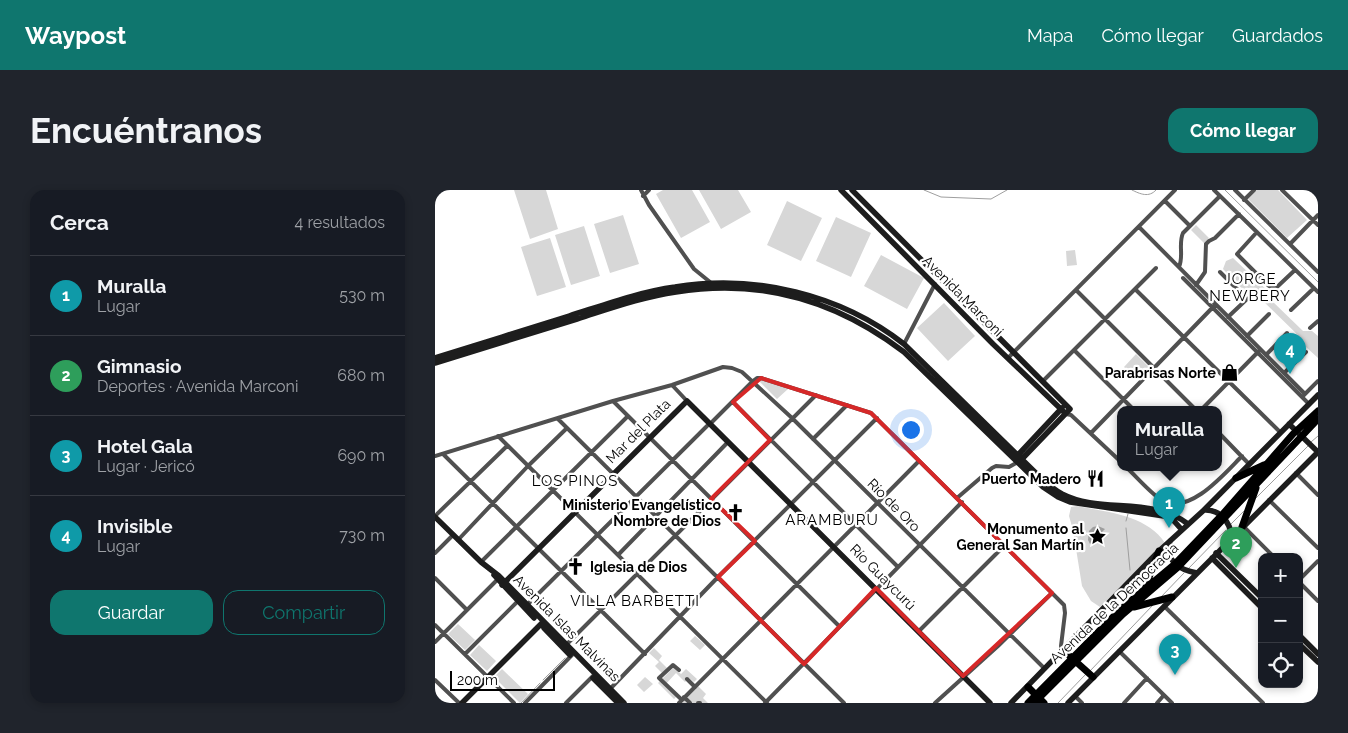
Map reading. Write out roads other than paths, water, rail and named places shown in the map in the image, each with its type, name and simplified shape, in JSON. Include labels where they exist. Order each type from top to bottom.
[{"type":"highway","name":"Avenida de la Democracia","points":[[1075,660],[1177,566],[1258,483],[1318,411]]},
{"type":"highway","name":"Avenida de la Democracia","points":[[1223,517],[1267,464],[1318,419]]},
{"type":"highway","points":[[1236,478],[1267,464]]},
{"type":"highway","points":[[1243,527],[1258,483]]},
{"type":"highway","points":[[1144,588],[1159,551]]},
{"type":"highway","name":"Avenida de la Democracia","points":[[1028,703],[1038,700],[1120,610],[1144,588],[1177,566]]},
{"type":"highway","points":[[1131,608],[1158,603],[1172,597]]},
{"type":"highway","points":[[1063,650],[1093,677]]},
{"type":"highway","points":[[1028,687],[1038,700]]},
{"type":"street","points":[[641,190],[643,196],[694,269],[710,282]]},
{"type":"street","points":[[643,196],[649,190]]},
{"type":"street","name":"Avenida Marconi","points":[[841,190],[935,284],[1117,458]]},
{"type":"street","name":"Avenida Marconi","points":[[852,190],[940,279],[1010,356]]},
{"type":"street","points":[[1010,356],[1175,190]]},
{"type":"street","points":[[1214,190],[1318,292]]},
{"type":"street","points":[[1235,190],[1318,272]]},
{"type":"street","points":[[1244,200],[1253,190]]},
{"type":"street","points":[[1282,190],[1318,225]]},
{"type":"street","points":[[1179,267],[1181,262],[1180,239],[1190,226],[1220,196]]},
{"type":"street","points":[[1165,201],[1190,226]]},
{"type":"street","points":[[1196,284],[1205,272],[1206,244],[1215,238],[1239,214]]},
{"type":"street","points":[[1290,244],[1318,215]]},
{"type":"street","points":[[1139,226],[1196,284],[1214,306],[1304,395]]},
{"type":"street","points":[[1257,232],[1237,254],[1271,288],[1277,287],[1295,270]]},
{"type":"street","points":[[1040,384],[1156,268]]},
{"type":"street","points":[[1220,272],[1247,299],[1228,318]]},
{"type":"street","points":[[1183,278],[1247,336],[1259,351],[1266,355],[1284,373],[1304,395],[1309,404]]},
{"type":"street","points":[[904,344],[935,284],[940,279]]},
{"type":"street","points":[[435,358],[647,292],[673,287],[710,282],[761,285],[814,297],[854,313],[889,332],[904,344],[1016,456],[1043,487],[1063,500],[1090,506],[1164,516],[1174,521],[1182,530]]},
{"type":"street","points":[[435,363],[619,306],[674,292],[711,287],[761,290],[787,295],[833,309],[883,336],[904,352],[1043,480],[1062,494],[1086,501],[1166,512],[1188,524]]},
{"type":"street","points":[[1291,310],[1314,288]]},
{"type":"street","points":[[1135,289],[1280,432]]},
{"type":"street","points":[[1076,290],[1192,406]]},
{"type":"street","points":[[1117,406],[1214,306]]},
{"type":"street","points":[[1247,336],[1269,314]]},
{"type":"street","points":[[1311,328],[1318,321]]},
{"type":"street","points":[[1266,355],[1287,333]]},
{"type":"street","points":[[1074,350],[1130,406]]},
{"type":"street","points":[[1205,406],[1259,351]]},
{"type":"street","points":[[1284,373],[1306,352]]},
{"type":"street","name":"Río de Oro","points":[[672,385],[723,368],[732,368],[743,372],[755,380],[877,504],[1045,668]]},
{"type":"street","points":[[527,605],[755,380],[761,378],[871,413],[877,418],[1064,606],[1065,613],[1061,646],[1063,650]]},
{"type":"street","points":[[1304,395],[1318,380]]},
{"type":"street","points":[[435,456],[613,401],[672,385]]},
{"type":"street","name":"Río Guaycurú","points":[[672,385],[990,703]]},
{"type":"street","points":[[566,645],[816,395]]},
{"type":"street","name":"Avenida de la Democracia","points":[[1011,703],[1159,551],[1204,510],[1318,395]]},
{"type":"street","points":[[613,401],[839,626]]},
{"type":"street","name":"Mar del Plata","points":[[504,584],[687,401]]},
{"type":"street","points":[[733,402],[898,566]]},
{"type":"street","points":[[813,439],[847,405]]},
{"type":"street","points":[[1091,433],[1117,406]]},
{"type":"street","points":[[957,498],[992,468],[996,466],[1009,467],[1016,456],[1067,411]]},
{"type":"street","points":[[481,562],[628,416]]},
{"type":"street","points":[[608,690],[877,418]]},
{"type":"street","points":[[558,419],[845,703]]},
{"type":"street","points":[[1172,597],[1318,452],[1289,424]]},
{"type":"street","points":[[435,553],[493,504],[567,428]]},
{"type":"street","points":[[498,436],[766,703],[876,588],[962,502]]},
{"type":"street","points":[[1222,436],[1249,464]]},
{"type":"street","points":[[618,555],[728,442]]},
{"type":"street","points":[[435,516],[507,446]]},
{"type":"street","points":[[443,454],[645,654]]},
{"type":"street","points":[[1130,471],[1161,500],[1176,504],[1194,499],[1242,456]]},
{"type":"street","points":[[682,700],[919,460]]},
{"type":"street","points":[[1231,467],[1236,478]]},
{"type":"street","points":[[1296,473],[1318,495]]},
{"type":"street","points":[[1269,500],[1318,548]]},
{"type":"street","points":[[1204,510],[1210,510],[1223,517],[1229,525],[1232,537]]},
{"type":"street","name":"Avenida Islas Malvinas","points":[[435,516],[608,690],[624,703]]},
{"type":"street","points":[[1243,527],[1270,553]]},
{"type":"street","points":[[1170,542],[1170,555],[1177,566],[1197,573]]},
{"type":"street","points":[[919,631],[1005,545]]},
{"type":"street","points":[[1214,555],[1258,594]]},
{"type":"street","points":[[1214,555],[1258,604]]},
{"type":"street","points":[[1303,577],[1318,561]]},
{"type":"street","name":"Avenida Islas Malvinas","points":[[491,572],[497,580],[504,584]]},
{"type":"street","points":[[435,578],[467,610]]},
{"type":"street","points":[[435,642],[497,580]]},
{"type":"street","points":[[1303,585],[1318,601]]},
{"type":"street","points":[[935,703],[1052,593]]},
{"type":"street","points":[[465,654],[519,600]]},
{"type":"street","name":"Avenida Islas Malvinas","points":[[519,600],[527,605],[542,623],[566,645],[573,655]]},
{"type":"street","points":[[1068,703],[1119,651],[1158,603],[1263,703]]},
{"type":"street","points":[[435,680],[461,703],[542,623]]},
{"type":"street","points":[[435,625],[514,703]]},
{"type":"street","points":[[1303,639],[1318,654]]},
{"type":"street","points":[[1303,648],[1318,661]]},
{"type":"street","points":[[1119,651],[1172,703]]},
{"type":"street","points":[[525,703],[573,655]]},
{"type":"street","points":[[679,670],[673,664],[659,678],[682,700],[690,703]]},
{"type":"street","points":[[566,703],[593,675]]},
{"type":"street","points":[[1124,703],[1147,678]]},
{"type":"street","points":[[687,679],[695,687]]},
{"type":"street","name":"Avenida Islas Malvinas","points":[[608,690],[618,703]]},
{"type":"street","points":[[1157,703],[1164,695]]},
{"type":"street","points":[[1075,696],[1082,703]]},
{"type":"waterway","points":[[924,190],[941,197],[991,199],[1007,190]]},
{"type":"waterway","points":[[1132,190],[1147,195],[1156,190]]},
{"type":"waterway","points":[[1225,190],[1318,282]]},
{"type":"waterway","points":[[1311,442],[1318,436]]},
{"type":"waterway","points":[[1255,499],[1309,445]]},
{"type":"waterway","points":[[1231,524],[1244,511]]},
{"type":"waterway","points":[[1126,521],[1128,514]]},
{"type":"waterway","points":[[1126,528],[1130,570]]},
{"type":"waterway","points":[[1188,569],[1226,530]]},
{"type":"waterway","points":[[1161,597],[1184,573]]},
{"type":"waterway","points":[[1090,671],[1153,605]]},
{"type":"waterway","points":[[543,680],[565,658]]},
{"type":"waterway","points":[[1058,703],[1086,674]]},
{"type":"waterway","points":[[521,703],[540,683]]},
{"type":"place","name":"Parabrisas Norte","points":[[1230,373]]},
{"type":"place","name":"Invisible","points":[[1290,374]]},
{"type":"place","name":"Puerto Madero","points":[[1095,479]]},
{"type":"place","name":"Ministerio Evangelístico Nombre de Dios","points":[[735,513]]},
{"type":"place","name":"Muralla","points":[[1169,528]]},
{"type":"place","name":"Monumento al General San Martín","points":[[1098,537]]},
{"type":"place","name":"Iglesia de Dios","points":[[576,567]]},
{"type":"place","name":"Gimnasio","points":[[1236,568]]},
{"type":"place","name":"Hotel Gala","points":[[1175,675]]},
{"type":"district","name":"JORGE NEWBERY","points":[[1250,288]]},
{"type":"district","name":"LOS PINOS","points":[[575,481]]},
{"type":"district","name":"ARAMBURU","points":[[832,520]]},
{"type":"district","name":"VILLA BARBETTI","points":[[635,601]]}]
